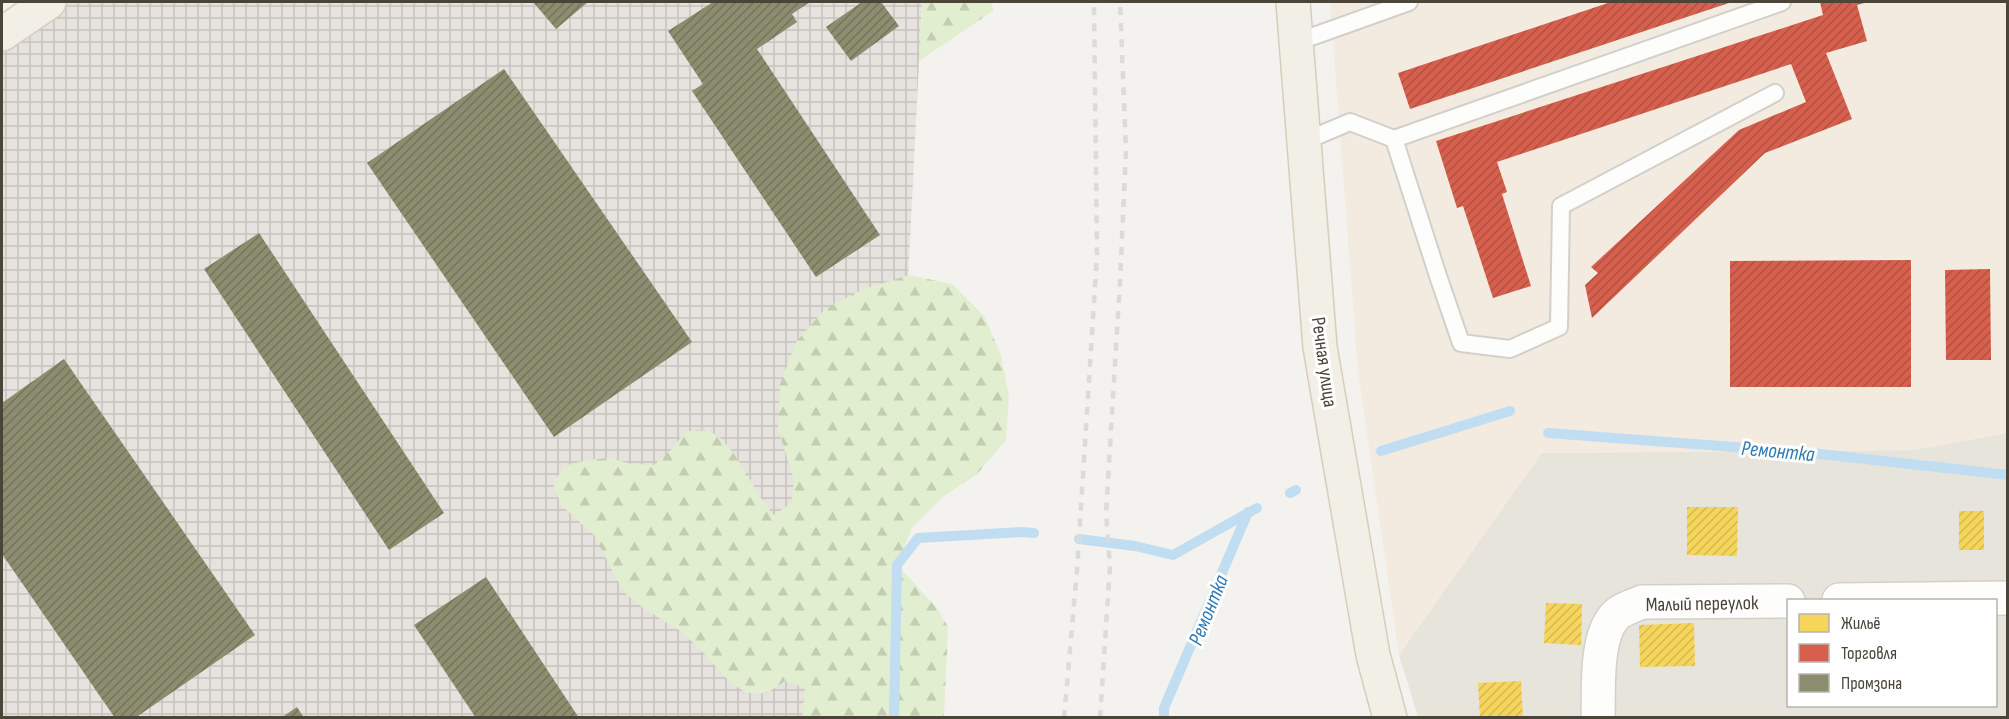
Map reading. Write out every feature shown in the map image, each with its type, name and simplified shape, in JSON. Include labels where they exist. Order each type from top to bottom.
[{"type":"main road","points":[[2,34],[49,2]]},
{"type":"main road","name":"Речная улица","points":[[1293,2],[1320,347],[1373,655],[1390,717]]},
{"type":"street","points":[[1923,599],[2007,598]]},
{"type":"street","name":"Малый переулок","points":[[1598,717],[1601,652],[1606,632],[1614,617],[1627,608],[1642,602],[1787,601]]},
{"type":"lane","points":[[1297,42],[1409,2]]},
{"type":"lane","points":[[1305,141],[1350,122],[1394,138],[1782,2]]},
{"type":"lane","points":[[1394,138],[1461,343],[1509,349],[1559,327],[1561,206],[1775,93]]},
{"type":"shaded area","points":[[63,2],[922,2],[886,717],[2,718],[2,44]]},
{"type":"shaded area","points":[[1330,2],[2007,2],[2007,433],[1913,450],[1542,453],[1399,655],[1358,372]]},
{"type":"shaded area","points":[[2007,433],[2007,717],[1418,717],[1399,655],[1541,453],[1913,450]]},
{"type":"green space","points":[[922,2],[992,2],[993,11],[919,61]]},
{"type":"green space","points":[[909,275],[952,284],[984,316],[1001,355],[1009,397],[1006,440],[977,474],[943,497],[912,528],[897,565],[937,608],[948,627],[944,717],[802,717],[805,688],[785,681],[767,693],[746,693],[727,679],[680,631],[643,608],[625,593],[595,536],[561,505],[553,484],[564,466],[587,460],[609,458],[631,464],[654,465],[671,450],[686,431],[704,430],[709,431],[727,445],[774,515],[791,503],[794,481],[778,428],[780,384],[796,342],[826,308],[864,289]]},
{"type":"building: Жильё","points":[[1687,507],[1738,507],[1737,556],[1687,555]]},
{"type":"building: Жильё","points":[[1959,511],[1984,511],[1984,550],[1959,550]]},
{"type":"building: Жильё","points":[[1546,603],[1582,604],[1581,645],[1544,643]]},
{"type":"building: Жильё","points":[[1694,623],[1695,666],[1640,667],[1639,625]]},
{"type":"building: Жильё","points":[[1521,681],[1523,718],[1480,718],[1478,683]]},
{"type":"building: Торговля","points":[[1611,2],[1732,2],[1410,109],[1398,73]]},
{"type":"building: Торговля","points":[[1820,2],[1868,2],[1857,5],[1867,41],[1826,53],[1852,119],[1765,153],[1592,318],[1585,285],[1598,273],[1591,267],[1739,130],[1806,102],[1791,64],[1497,162],[1507,192],[1502,194],[1531,286],[1493,298],[1463,206],[1457,208],[1436,141],[1823,15]]},
{"type":"building: Торговля","points":[[1911,260],[1911,387],[1730,387],[1730,261]]},
{"type":"building: Торговля","points":[[1990,269],[1991,360],[1946,360],[1945,270]]},
{"type":"building: Промзона","points":[[533,2],[588,2],[556,29]]},
{"type":"building: Промзона","points":[[713,2],[810,2],[792,14],[797,22],[757,49],[880,235],[816,277],[692,91],[703,84],[668,31]]},
{"type":"building: Промзона","points":[[862,2],[881,2],[899,26],[851,61],[826,27]]},
{"type":"building: Промзона","points":[[504,69],[692,342],[554,437],[367,163]]},
{"type":"building: Промзона","points":[[259,233],[444,513],[389,550],[204,269]]},
{"type":"building: Промзона","points":[[64,359],[255,635],[135,718],[115,718],[2,554],[2,403]]},
{"type":"building: Промзона","points":[[486,577],[579,718],[476,718],[414,625]]},
{"type":"building: Промзона","points":[[297,707],[304,718],[281,718]]},
{"type":"waterway","name":"Ремонтка","points":[[1381,451],[1510,411]]},
{"type":"waterway","name":"Ремонтка","points":[[1548,433],[1812,453],[2008,475]]},
{"type":"waterway","name":"Ремонтка","points":[[1290,493],[1296,490]]},
{"type":"waterway","points":[[1079,539],[1135,546],[1173,555],[1257,508]]},
{"type":"waterway","name":"Ремонтка","points":[[1164,718],[1164,708],[1248,512]]},
{"type":"waterway","points":[[894,718],[897,565],[918,538],[1034,533]]},
{"type":"railway","points":[[1064,718],[1077,570],[1097,255],[1094,2]]},
{"type":"railway","points":[[1100,718],[1110,566],[1106,513],[1126,151],[1120,2]]}]
